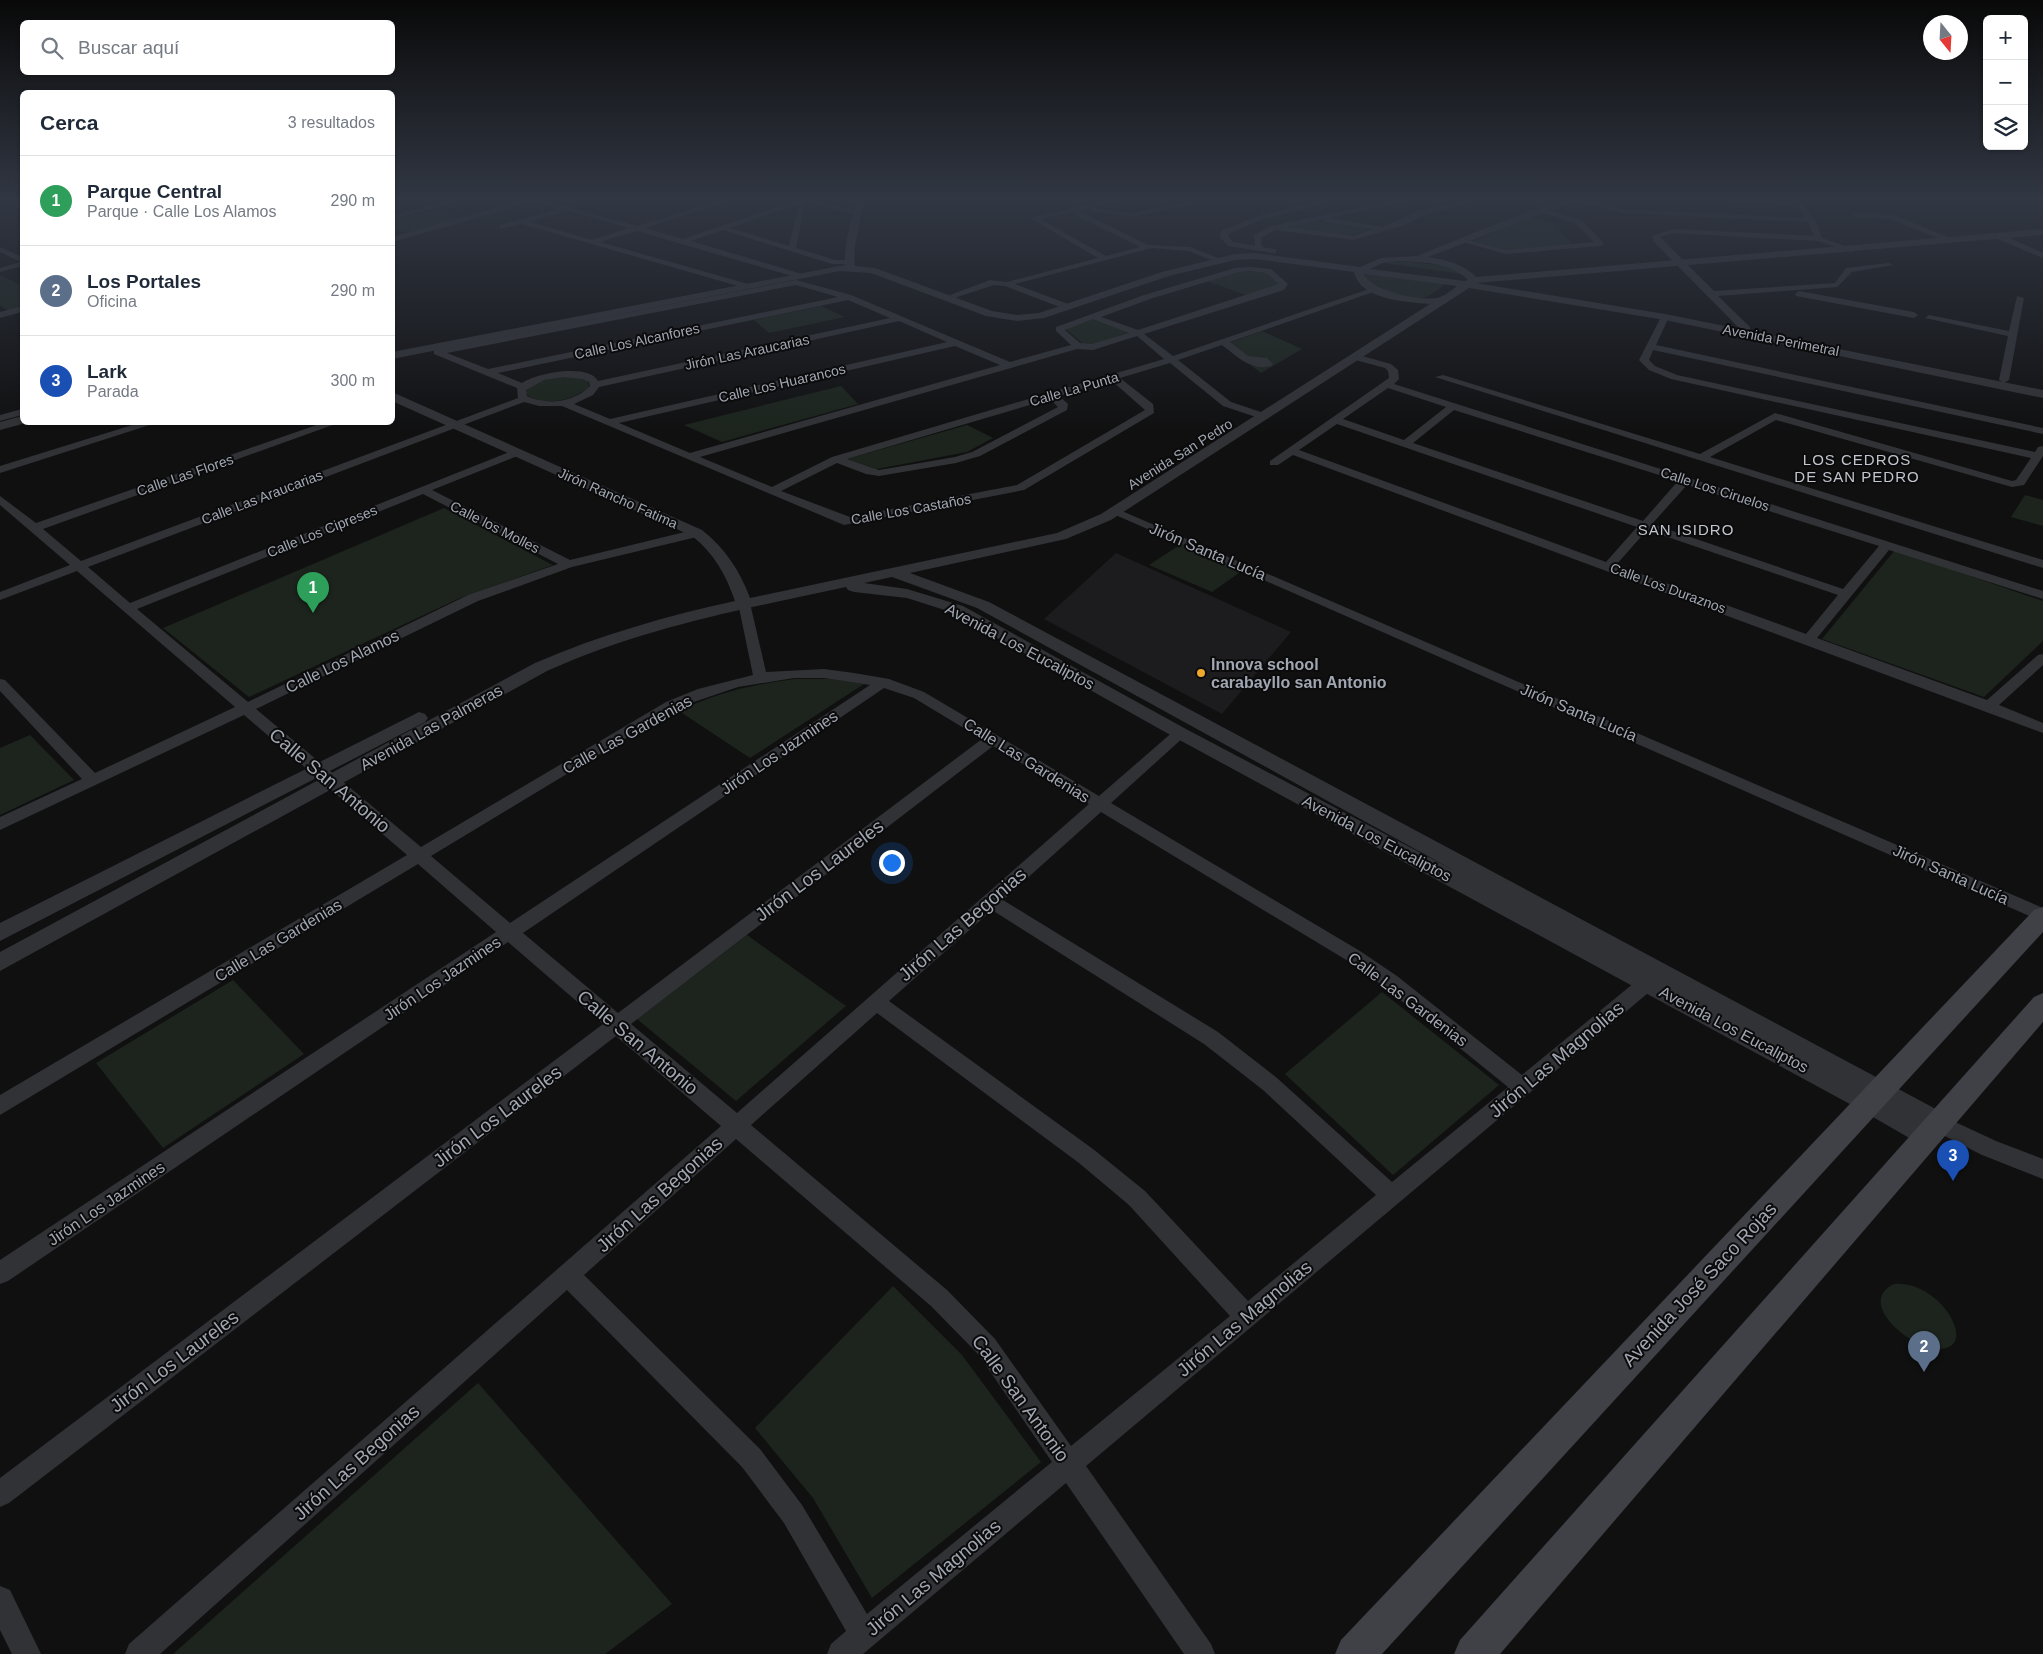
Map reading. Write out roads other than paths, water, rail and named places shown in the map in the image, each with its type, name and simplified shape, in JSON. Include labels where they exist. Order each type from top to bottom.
[{"type":"main road","name":"Avenida José Saco Rojas","points":[[1355,1654],[2043,915]]},
{"type":"main road","points":[[1474,1654],[2043,1004]]},
{"type":"street","points":[[715,277],[745,286]]},
{"type":"street","points":[[395,355],[793,277]]},
{"type":"street","points":[[892,277],[1003,318],[1029,318],[1158,277]]},
{"type":"street","points":[[1007,284],[1032,277]]},
{"type":"street","points":[[1078,346],[1059,329],[1092,316],[1217,277]]},
{"type":"street","points":[[690,456],[1078,346],[1092,347],[1138,333],[1283,287],[1284,284],[1277,277]]},
{"type":"street","points":[[1360,277],[1362,282],[1375,290],[1399,297],[1441,301]]},
{"type":"street","name":"Avenida Perimetral","points":[[1433,277],[1746,330],[2043,388]]},
{"type":"street","points":[[1465,277],[1465,282]]},
{"type":"street","points":[[1518,283],[1568,277]]},
{"type":"street","points":[[1695,277],[1746,330]]},
{"type":"street","points":[[1712,294],[1838,285],[1844,277]]},
{"type":"street","points":[[595,385],[584,396],[561,402],[537,403],[524,393],[485,373],[437,352],[439,350],[790,282],[802,282],[848,297],[1009,366]]},
{"type":"street","points":[[954,295],[993,282],[1007,284],[1065,306]]},
{"type":"street","name":"Avenida Perimetral","points":[[1465,282],[1518,283],[2043,394]]},
{"type":"street","name":"Avenida San Pedro","points":[[1090,519],[1249,411],[1427,300],[1465,282]]},
{"type":"street","name":"Avenida San Pedro","points":[[893,572],[1056,532],[1115,511],[1441,301],[1465,282]]},
{"type":"street","name":"Calle La Punta","points":[[774,490],[836,458],[1173,359],[1375,290]]},
{"type":"street","points":[[1785,290],[1801,295],[1914,315]]},
{"type":"street","name":"Calle Los Alcanfores","points":[[485,373],[848,297]]},
{"type":"street","points":[[2004,380],[2020,298]]},
{"type":"street","points":[[0,316],[20,310]]},
{"type":"street","points":[[1092,316],[1138,333],[1173,359],[1227,404],[1263,416]]},
{"type":"street","points":[[1665,317],[1644,360],[1652,368],[1674,377],[2040,451],[2020,483],[2012,484],[1775,416],[1701,458]]},
{"type":"street","points":[[1929,318],[2012,334]]},
{"type":"street","name":"Jirón Las Araucarias","points":[[595,385],[898,319]]},
{"type":"street","points":[[1224,342],[1247,359]]},
{"type":"street","name":"Calle Los Huarancos","points":[[609,422],[955,343]]},
{"type":"street","points":[[1652,347],[2043,431]]},
{"type":"street","points":[[1274,463],[1394,379],[1393,370],[1388,366],[1355,357]]},
{"type":"street","name":"Calle Las Araucarias","points":[[0,596],[454,424],[524,393],[539,378],[563,374],[585,376],[593,380],[595,385]]},
{"type":"street","name":"Calle Los Castaños","points":[[561,402],[850,522],[1020,488],[1150,411],[1149,406],[1113,377]]},
{"type":"street","points":[[1440,377],[2043,564]]},
{"type":"street","name":"Calle Los Ciruelos","points":[[1388,385],[2043,595]]},
{"type":"street","points":[[836,458],[870,472],[879,473],[956,460],[976,454],[1063,408],[1063,404],[1052,395]]},
{"type":"street","name":"Jirón Rancho Fatima","points":[[395,400],[454,424],[697,533],[710,542],[722,556],[743,598],[760,676]]},
{"type":"street","points":[[1405,444],[1454,406]]},
{"type":"street","points":[[0,418],[20,413]]},
{"type":"street","points":[[1336,420],[1846,594]]},
{"type":"street","points":[[0,426],[20,421]]},
{"type":"street","points":[[0,470],[144,425]]},
{"type":"street","name":"Calle Las Flores","points":[[34,528],[327,425]]},
{"type":"street","name":"Calle Los Duraznos","points":[[1292,451],[1989,706],[2043,728]]},
{"type":"street","name":"Calle Los Cipreses","points":[[128,608],[516,453]]},
{"type":"street","points":[[1609,566],[1685,480]]},
{"type":"street","name":"Calle los Molles","points":[[423,490],[568,564]]},
{"type":"street","name":"Calle San Antonio","points":[[0,499],[939,1298],[978,1337],[1201,1654]]},
{"type":"street","name":"Jirón Santa Lucía","points":[[1115,511],[2043,915]]},
{"type":"street","name":"Avenida San Pedro","points":[[872,566],[1056,532]]},
{"type":"street","name":"Calle Los Alamos","points":[[0,824],[473,598],[568,564],[697,533]]},
{"type":"street","points":[[1808,640],[1886,544]]},
{"type":"street","name":"Avenida Los Eucaliptos","points":[[872,566],[983,605],[1933,1129]]},
{"type":"street","name":"Avenida Las Palmeras","points":[[0,933],[325,776],[541,667],[584,648],[743,598],[872,566]]},
{"type":"street","name":"Avenida Las Palmeras","points":[[743,598],[812,589],[893,572]]},
{"type":"street","name":"Avenida Los Eucaliptos","points":[[812,589],[855,587],[896,591],[925,597],[957,609],[1180,733],[1648,983],[1874,1095]]},
{"type":"street","points":[[1989,706],[2043,658]]},
{"type":"street","name":"Calle Las Gardenias","points":[[0,1106],[671,706],[710,689],[760,676],[819,673],[845,674],[884,682],[919,695],[993,738],[1099,804],[1354,956],[1390,981],[1522,1087]]},
{"type":"street","name":"Jirón Los Jazmines","points":[[0,1273],[884,682]]},
{"type":"street","points":[[0,683],[93,781]]},
{"type":"street","name":"Jirón Las Begonias","points":[[139,1654],[1180,733]]},
{"type":"street","name":"Jirón Los Laureles","points":[[0,1494],[993,738]]},
{"type":"street","name":"Avenida Las Palmeras","points":[[0,962],[325,776]]},
{"type":"street","points":[[990,900],[1211,1038],[1270,1084],[1392,1196]]},
{"type":"street","name":"Jirón Las Magnolias","points":[[841,1654],[1648,983]]},
{"type":"street","points":[[875,1001],[1086,1156],[1137,1198],[1246,1317]]},
{"type":"street","points":[[1933,1129],[2043,1169]]},
{"type":"street","points":[[568,1275],[751,1458],[793,1514],[864,1635]]},
{"type":"street","points":[[0,1600],[26,1654]]},
{"type":"place","name":"Parque Central","points":[[313,613]]},
{"type":"place","name":"Innova school carabayllo san Antonio","points":[[1201,673]]},
{"type":"place","name":"Lark","points":[[1953,1181]]},
{"type":"place","name":"Los Portales","points":[[1924,1372]]},
{"type":"district","name":"LOS CEDROS DE SAN PEDRO","points":[[1857,468]]},
{"type":"district","name":"SAN ISIDRO","points":[[1686,530]]}]
